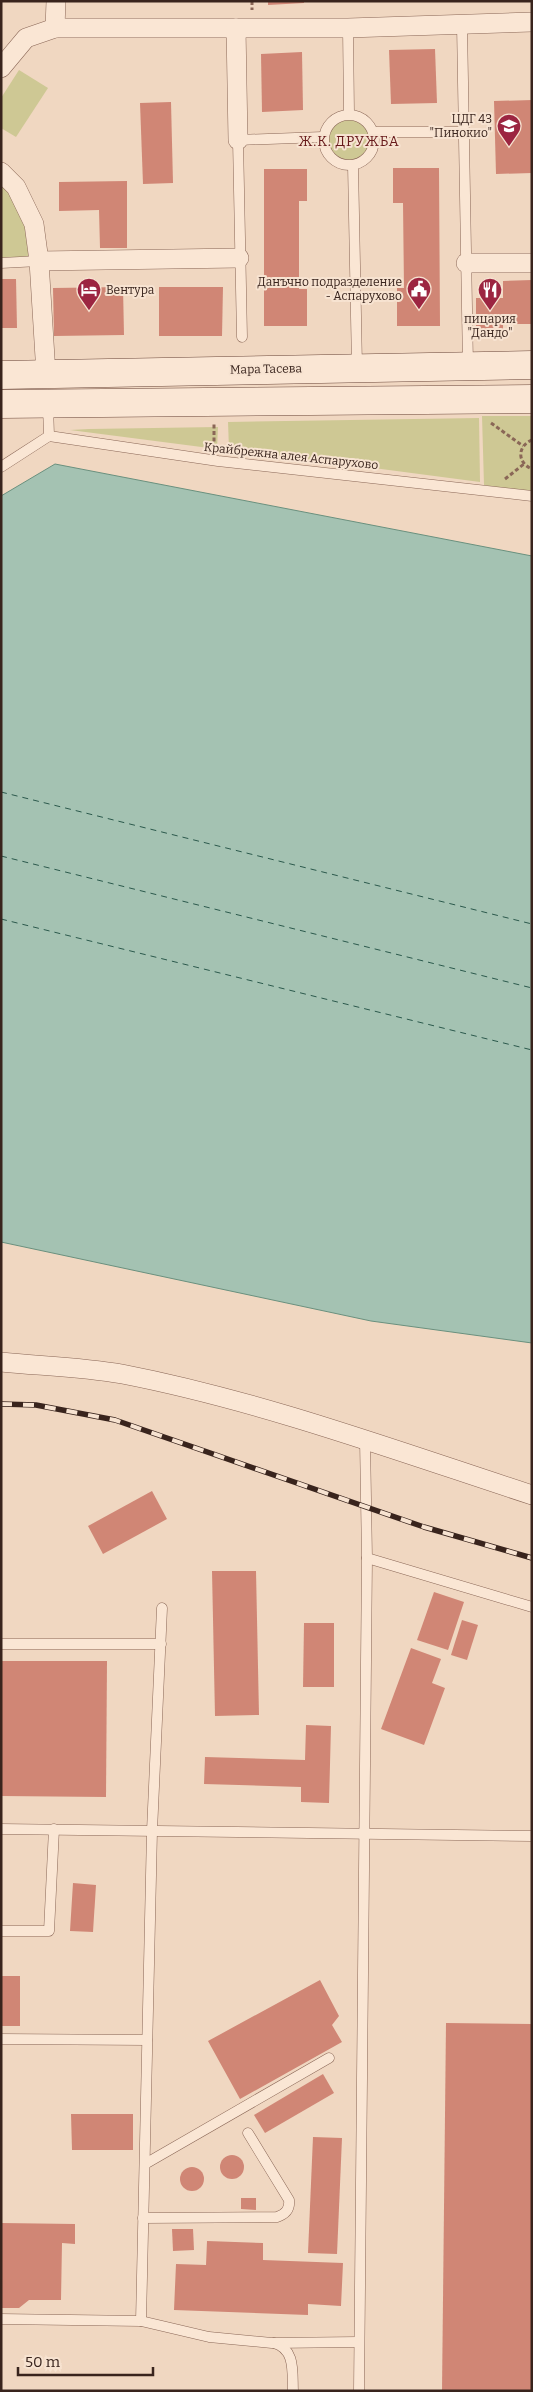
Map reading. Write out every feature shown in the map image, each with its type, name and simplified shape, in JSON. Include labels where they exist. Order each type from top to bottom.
[{"type":"main road","name":"Мара Тасева","points":[[1,375],[532,365]]},
{"type":"main road","points":[[1,404],[532,399]]},
{"type":"street","points":[[55,28],[56,1]]},
{"type":"street","points":[[1,68],[26,38],[55,28],[348,28],[532,22]]},
{"type":"street","points":[[236,28],[238,140]]},
{"type":"street","points":[[1,172],[16,187],[34,224],[39,261],[46,374]]},
{"type":"street","points":[[39,261],[239,258]]},
{"type":"street","points":[[466,263],[532,263]]},
{"type":"street","points":[[1,1362],[120,1374],[219,1396],[365,1440],[532,1495]]},
{"type":"lane","points":[[462,25],[468,366]]},
{"type":"lane","points":[[348,28],[348,114]]},
{"type":"lane","points":[[348,114],[364,119],[373,132],[374,140],[368,156],[353,165],[346,165],[331,158],[326,152],[324,137],[329,123],[335,119],[348,114]]},
{"type":"lane","points":[[373,132],[463,132]]},
{"type":"lane","points":[[242,337],[238,140],[324,137]]},
{"type":"lane","points":[[353,165],[357,367]]},
{"type":"lane","points":[[1,263],[39,261]]},
{"type":"lane","points":[[1,467],[49,436],[48,404]]},
{"type":"lane","name":"Крайбрежна алея Аспарухово","points":[[49,436],[218,462],[532,496]]},
{"type":"lane","points":[[359,2391],[358,2342],[368,1558],[365,1440]]},
{"type":"lane","points":[[368,1558],[532,1607]]},
{"type":"lane","points":[[141,2322],[152,1831],[162,1608]]},
{"type":"lane","points":[[1,1644],[161,1644]]},
{"type":"lane","points":[[1,1829],[532,1836]]},
{"type":"lane","points":[[1,1931],[49,1930],[54,1830]]},
{"type":"lane","points":[[1,2040],[147,2040]]},
{"type":"lane","points":[[144,2164],[328,2058]]},
{"type":"lane","points":[[143,2218],[278,2216],[284,2214],[289,2208],[289,2200],[248,2133]]},
{"type":"lane","points":[[1,2319],[141,2322],[209,2337],[272,2343],[358,2342]]},
{"type":"lane","points":[[272,2343],[285,2348],[289,2354],[293,2391]]},
{"type":"path","points":[[488,420],[523,446]]},
{"type":"path","points":[[532,440],[523,446],[521,460],[532,469]]},
{"type":"shaded area","points":[[19,70],[48,88],[16,137],[1,128],[1,98]]},
{"type":"shaded area","points":[[344,115],[354,115],[367,122],[374,135],[374,145],[367,158],[354,165],[344,165],[335,161],[328,154],[324,145],[324,135],[328,126],[335,119]]},
{"type":"shaded area","points":[[1,172],[16,187],[39,261],[1,263]]},
{"type":"shaded area","points":[[482,416],[532,416],[532,494],[484,485]]},
{"type":"shaded area","points":[[479,418],[480,482],[229,449],[228,422]]},
{"type":"shaded area","points":[[218,427],[217,449],[70,430],[89,429]]},
{"type":"shaded area","points":[[55,464],[532,556],[532,1343],[371,1321],[1,1242],[1,496]]},
{"type":"building","points":[[268,1],[304,1],[304,3],[268,5]]},
{"type":"building","points":[[435,49],[437,103],[391,104],[389,50]]},
{"type":"building","points":[[302,52],[303,110],[262,112],[261,54]]},
{"type":"building","points":[[532,100],[532,173],[496,174],[494,101]]},
{"type":"building","points":[[171,102],[173,183],[143,184],[140,103]]},
{"type":"building","points":[[393,168],[439,168],[440,326],[397,326],[397,288],[404,288],[403,203],[393,203]]},
{"type":"building","points":[[264,169],[307,169],[307,201],[299,201],[299,289],[307,289],[307,326],[264,326]]},
{"type":"building","points":[[127,181],[127,248],[100,248],[99,210],[59,211],[59,182]]},
{"type":"building","points":[[1,279],[16,279],[17,328],[1,328]]},
{"type":"building","points":[[532,280],[532,324],[503,324],[503,329],[476,330],[476,298],[503,298],[503,281]]},
{"type":"building","name":"Вентура","points":[[123,287],[124,335],[54,336],[53,288]]},
{"type":"building","points":[[159,287],[223,287],[222,336],[159,336]]},
{"type":"building","points":[[152,1491],[167,1519],[103,1554],[88,1526]]},
{"type":"building","points":[[212,1571],[256,1571],[259,1715],[215,1716]]},
{"type":"building","points":[[434,1592],[464,1602],[448,1650],[417,1640]]},
{"type":"building","points":[[462,1620],[478,1625],[467,1660],[451,1655]]},
{"type":"building","points":[[304,1623],[334,1623],[334,1687],[303,1687]]},
{"type":"building","points":[[411,1648],[441,1659],[432,1683],[445,1688],[424,1745],[381,1729]]},
{"type":"building","points":[[1,1661],[107,1661],[106,1797],[1,1796]]},
{"type":"building","points":[[306,1725],[331,1726],[329,1803],[301,1802],[301,1787],[204,1784],[205,1757],[305,1760]]},
{"type":"building","points":[[73,1883],[96,1885],[93,1932],[70,1931]]},
{"type":"building","points":[[1,1976],[20,1976],[20,2026],[1,2026]]},
{"type":"building","points":[[320,1980],[339,2016],[332,2025],[342,2042],[240,2099],[208,2041]]},
{"type":"building","points":[[446,2023],[532,2024],[532,2391],[442,2391]]},
{"type":"building","points":[[323,2074],[334,2093],[265,2133],[254,2115]]},
{"type":"building","points":[[71,2114],[133,2114],[133,2150],[72,2150]]},
{"type":"building","points":[[313,2137],[342,2138],[337,2254],[308,2253]]},
{"type":"building","points":[[232,2155],[237,2156],[243,2162],[243,2172],[237,2178],[232,2179],[227,2178],[221,2172],[220,2167],[221,2162],[227,2156]]},
{"type":"building","points":[[192,2167],[197,2168],[203,2174],[203,2184],[197,2190],[192,2191],[187,2190],[181,2184],[180,2179],[181,2174],[187,2168]]},
{"type":"building","points":[[241,2198],[256,2198],[256,2210],[241,2209]]},
{"type":"building","points":[[1,2223],[75,2224],[75,2244],[62,2243],[61,2300],[29,2300],[19,2308],[1,2308]]},
{"type":"building","points":[[172,2229],[193,2229],[194,2250],[173,2251]]},
{"type":"building","points":[[207,2241],[263,2243],[263,2260],[343,2263],[341,2306],[308,2304],[308,2315],[174,2310],[176,2264],[206,2265]]},
{"type":"ferry route","points":[[1,792],[532,924]]},
{"type":"ferry route","points":[[1,856],[532,988]]},
{"type":"ferry route","points":[[1,919],[532,1050]]},
{"type":"railway","points":[[1,1404],[36,1405],[115,1420],[424,1527],[532,1558]]},
{"type":"place","name":"ЦДГ 43 \"Пинокио\"","points":[[509,147]]},
{"type":"place","name":"Данъчно подразделение - Аспарухово","points":[[419,310]]},
{"type":"place","name":"Вентура","points":[[89,311]]},
{"type":"place","name":"пицария \"Дандо\"","points":[[490,311]]},
{"type":"district","name":"Ж.К. ДРУЖБА","points":[[349,141]]}]
